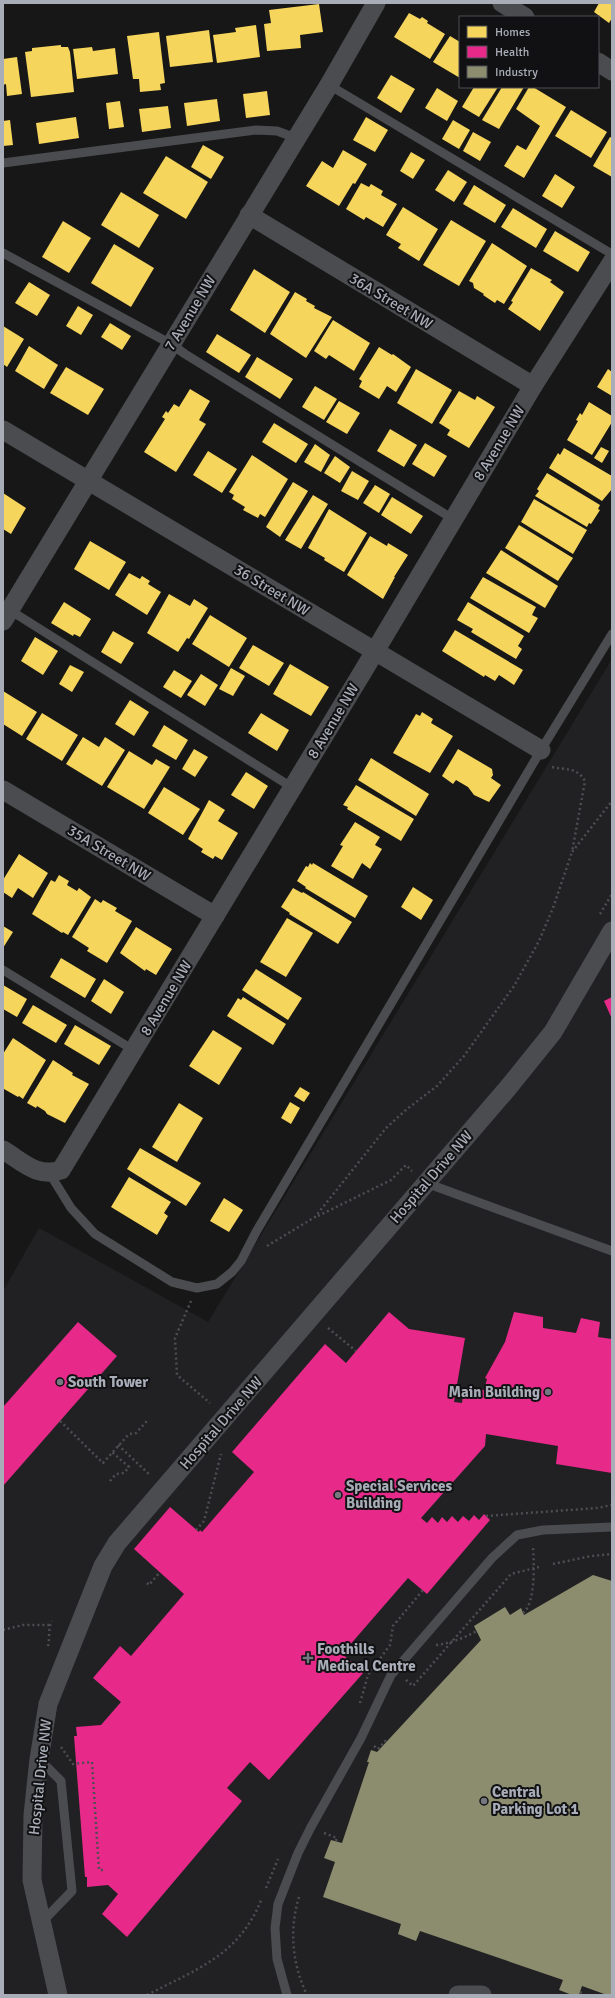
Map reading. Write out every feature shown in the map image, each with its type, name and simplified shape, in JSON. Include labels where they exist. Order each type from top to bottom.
[{"type":"street","name":"7 Avenue NW","points":[[5,612],[88,481],[329,85],[376,3]]},
{"type":"street","points":[[502,3],[523,16]]},
{"type":"street","points":[[599,63],[612,71]]},
{"type":"street","name":"36A Street NW","points":[[249,215],[533,386]]},
{"type":"street","name":"8 Avenue NW","points":[[50,1174],[62,1170],[135,1051],[533,386],[612,262]]},
{"type":"street","name":"36 Street NW","points":[[3,430],[541,750]]},
{"type":"street","name":"35A Street NW","points":[[3,790],[215,916]]},
{"type":"street","name":"Hospital Drive NW","points":[[58,1995],[40,1924],[32,1880],[33,1815],[39,1759],[48,1704],[103,1566],[117,1543],[419,1177],[553,1032],[612,931]]},
{"type":"street","points":[[3,1150],[39,1172],[50,1174]]},
{"type":"street","points":[[458,1995],[482,1995]]},
{"type":"lane","points":[[329,85],[612,254]]},
{"type":"lane","points":[[3,163],[256,130],[277,131],[296,138]]},
{"type":"lane","points":[[3,253],[171,344],[453,519]]},
{"type":"lane","points":[[5,612],[293,788]]},
{"type":"lane","points":[[50,1174],[71,1208],[95,1234],[172,1282],[197,1288],[217,1284],[232,1272],[241,1261],[256,1232],[541,750],[612,634]]},
{"type":"lane","points":[[3,970],[135,1051]]},
{"type":"lane","points":[[419,1177],[612,1251]]},
{"type":"lane","points":[[287,1995],[277,1959],[275,1928],[278,1904],[308,1834],[360,1738],[391,1675],[488,1563],[517,1535],[543,1530],[612,1527]]},
{"type":"lane","points":[[39,1759],[61,1781],[72,1891],[40,1924]]},
{"type":"path","points":[[315,1217],[386,1128],[407,1109],[437,1086],[464,1056],[514,986],[539,941],[553,908],[572,852],[585,781],[581,773],[569,768],[545,766],[541,750]]},
{"type":"path","points":[[572,852],[612,801]]},
{"type":"path","points":[[241,1261],[315,1217],[391,1180],[406,1165],[419,1177]]},
{"type":"path","points":[[188,1307],[176,1338],[177,1375],[212,1405]]},
{"type":"path","points":[[326,1326],[356,1351]]},
{"type":"path","points":[[60,1422],[103,1463],[129,1434],[136,1433],[147,1421]]},
{"type":"path","points":[[118,1445],[152,1476]]},
{"type":"path","points":[[110,1481],[116,1474],[124,1473],[129,1467],[112,1452]]},
{"type":"path","points":[[196,1530],[204,1521],[221,1452]]},
{"type":"path","points":[[486,1516],[530,1515],[612,1505]]},
{"type":"path","points":[[523,1613],[529,1606],[534,1568],[533,1546]]},
{"type":"path","points":[[553,1564],[591,1556],[612,1554]]},
{"type":"path","points":[[405,1679],[413,1686],[511,1574],[539,1567]]},
{"type":"path","points":[[506,1570],[511,1574]]},
{"type":"path","points":[[147,1583],[149,1585],[160,1572]]},
{"type":"path","points":[[359,1705],[368,1675],[390,1645],[393,1626],[423,1590]]},
{"type":"path","points":[[3,1630],[23,1625],[50,1625]]},
{"type":"path","points":[[435,1645],[450,1643],[462,1639],[477,1631]]},
{"type":"path","points":[[390,1645],[396,1647]]},
{"type":"path","points":[[370,1744],[378,1749],[384,1741],[386,1742]]},
{"type":"path","points":[[65,1750],[73,1764],[92,1762],[99,1870],[103,1870]]},
{"type":"path","points":[[322,1841],[323,1833],[337,1838],[336,1841]]},
{"type":"path","points":[[147,1995],[212,1960],[227,1950],[245,1932],[259,1908],[278,1858]]},
{"type":"path","points":[[300,1894],[293,1923],[293,1944],[296,1963],[307,1995]]},
{"type":"shaded area","name":"Foothills Medical Centre","points":[[612,659],[612,1995],[3,1995],[3,1291],[39,1228],[208,1322]]},
{"type":"building: Homes","points":[[599,3],[612,3],[612,18],[609,23],[594,12]]},
{"type":"building: Homes","points":[[319,4],[323,32],[300,35],[301,48],[267,51],[264,24],[271,23],[269,10]]},
{"type":"building: Homes","points":[[409,13],[420,19],[422,17],[428,21],[427,23],[445,34],[430,59],[394,37]]},
{"type":"building: Homes","points":[[256,25],[260,57],[217,63],[213,35],[236,32],[235,28]]},
{"type":"building: Homes","points":[[209,30],[213,62],[170,67],[166,36]]},
{"type":"building: Homes","points":[[159,32],[165,83],[160,84],[161,90],[140,92],[139,79],[133,79],[127,36]]},
{"type":"building: Homes","points":[[450,36],[459,41],[459,77],[433,62]]},
{"type":"building: Homes","points":[[61,45],[61,47],[68,47],[70,52],[74,92],[31,97],[25,52],[32,51],[32,48]]},
{"type":"building: Homes","points":[[92,47],[93,51],[115,48],[118,74],[77,79],[73,49]]},
{"type":"building: Homes","points":[[17,57],[22,94],[7,96],[6,84],[3,85],[3,59]]},
{"type":"building: Homes","points":[[391,75],[415,89],[401,113],[377,98]]},
{"type":"building: Homes","points":[[437,88],[458,101],[447,121],[425,108]]},
{"type":"building: Homes","points":[[473,88],[497,88],[479,117],[462,107]]},
{"type":"building: Homes","points":[[501,88],[523,88],[499,129],[482,120]]},
{"type":"building: Homes","points":[[528,88],[535,88],[566,107],[524,178],[504,166],[517,145],[526,150],[540,126],[516,109]]},
{"type":"building: Homes","points":[[267,91],[270,115],[246,118],[243,94]]},
{"type":"building: Homes","points":[[217,99],[220,121],[187,126],[184,103]]},
{"type":"building: Homes","points":[[120,101],[124,127],[109,129],[106,103]]},
{"type":"building: Homes","points":[[168,106],[171,128],[142,132],[139,109]]},
{"type":"building: Homes","points":[[571,110],[607,132],[591,158],[555,136]]},
{"type":"building: Homes","points":[[76,117],[79,138],[39,144],[36,123]]},
{"type":"building: Homes","points":[[366,117],[388,130],[375,152],[353,140]]},
{"type":"building: Homes","points":[[10,120],[13,145],[3,146],[3,121]]},
{"type":"building: Homes","points":[[453,120],[470,130],[459,149],[442,139]]},
{"type":"building: Homes","points":[[473,132],[491,142],[480,161],[463,151]]},
{"type":"building: Homes","points":[[610,137],[612,138],[612,177],[593,166]]},
{"type":"building: Homes","points":[[203,145],[224,157],[211,179],[191,167]]},
{"type":"building: Homes","points":[[343,150],[367,164],[339,206],[306,186],[322,161],[333,168]]},
{"type":"building: Homes","points":[[411,152],[425,160],[413,179],[400,171]]},
{"type":"building: Homes","points":[[166,156],[208,182],[186,219],[143,193]]},
{"type":"building: Homes","points":[[448,170],[467,182],[454,202],[435,190]]},
{"type":"building: Homes","points":[[555,174],[575,187],[562,208],[542,196]]},
{"type":"building: Homes","points":[[361,183],[369,187],[371,184],[383,191],[381,195],[397,204],[383,227],[366,217],[364,220],[346,209]]},
{"type":"building: Homes","points":[[474,185],[506,205],[495,223],[463,204]]},
{"type":"building: Homes","points":[[121,192],[159,215],[139,248],[101,225]]},
{"type":"building: Homes","points":[[403,207],[438,229],[419,261],[398,248],[401,244],[386,235]]},
{"type":"building: Homes","points":[[513,208],[547,229],[536,248],[501,227]]},
{"type":"building: Homes","points":[[451,220],[486,241],[459,286],[423,265]]},
{"type":"building: Homes","points":[[63,221],[91,238],[69,273],[42,257]]},
{"type":"building: Homes","points":[[555,231],[590,252],[578,272],[543,251]]},
{"type":"building: Homes","points":[[492,243],[527,266],[504,304],[497,300],[495,303],[474,288],[473,283],[469,281]]},
{"type":"building: Homes","points":[[114,244],[154,268],[131,307],[91,283]]},
{"type":"building: Homes","points":[[531,268],[552,280],[550,282],[564,292],[540,331],[508,309],[513,302],[511,301]]},
{"type":"building: Homes","points":[[254,269],[290,292],[265,333],[230,310]]},
{"type":"building: Homes","points":[[29,282],[50,295],[37,316],[15,303]]},
{"type":"building: Homes","points":[[295,292],[307,299],[306,301],[315,306],[314,308],[332,317],[306,358],[270,334]]},
{"type":"building: Homes","points":[[78,306],[93,315],[81,335],[66,326]]},
{"type":"building: Homes","points":[[333,320],[370,343],[354,371],[329,355],[326,359],[314,351]]},
{"type":"building: Homes","points":[[110,323],[131,336],[122,350],[101,337]]},
{"type":"building: Homes","points":[[3,326],[24,339],[7,367],[3,364]]},
{"type":"building: Homes","points":[[217,334],[251,355],[239,373],[206,352]]},
{"type":"building: Homes","points":[[29,346],[58,365],[44,389],[15,371]]},
{"type":"building: Homes","points":[[379,347],[392,355],[393,354],[411,367],[396,392],[387,386],[379,399],[359,387],[362,381],[359,379]]},
{"type":"building: Homes","points":[[257,357],[293,379],[280,399],[245,377]]},
{"type":"building: Homes","points":[[66,367],[104,389],[88,415],[50,393]]},
{"type":"building: Homes","points":[[416,369],[452,390],[432,424],[397,403]]},
{"type":"building: Homes","points":[[608,369],[612,372],[612,396],[597,387]]},
{"type":"building: Homes","points":[[315,386],[337,399],[324,420],[302,407]]},
{"type":"building: Homes","points":[[190,389],[210,401],[199,420],[206,424],[176,472],[144,452],[165,419],[162,417],[166,411],[168,413],[174,404],[179,407]]},
{"type":"building: Homes","points":[[459,391],[475,400],[477,396],[495,407],[469,448],[447,435],[450,430],[439,423]]},
{"type":"building: Homes","points":[[339,401],[360,413],[347,434],[326,422]]},
{"type":"building: Homes","points":[[589,402],[612,416],[612,422],[592,455],[567,440],[578,421],[576,420],[580,413],[582,415]]},
{"type":"building: Homes","points":[[274,423],[308,444],[296,463],[262,442]]},
{"type":"building: Homes","points":[[390,429],[417,445],[404,467],[377,451]]},
{"type":"building: Homes","points":[[425,443],[447,456],[434,477],[412,464]]},
{"type":"building: Homes","points":[[315,444],[330,455],[321,472],[304,462]]},
{"type":"building: Homes","points":[[601,447],[609,451],[602,463],[594,458]]},
{"type":"building: Homes","points":[[564,448],[612,476],[612,489],[602,501],[549,468],[558,453],[560,455]]},
{"type":"building: Homes","points":[[208,451],[237,469],[222,493],[193,475]]},
{"type":"building: Homes","points":[[252,455],[288,479],[265,517],[260,514],[258,518],[243,510],[245,507],[232,499],[234,495],[229,492]]},
{"type":"building: Homes","points":[[335,456],[350,467],[340,483],[324,473]]},
{"type":"building: Homes","points":[[352,471],[369,481],[358,500],[341,491]]},
{"type":"building: Homes","points":[[547,473],[600,505],[598,509],[600,510],[591,524],[589,523],[587,527],[535,496],[539,491],[537,489]]},
{"type":"building: Homes","points":[[293,482],[308,491],[280,537],[266,527]]},
{"type":"building: Homes","points":[[375,485],[390,494],[379,513],[363,503]]},
{"type":"building: Homes","points":[[3,493],[26,508],[11,534],[3,529]]},
{"type":"building: Homes","points":[[313,495],[328,504],[301,549],[285,540]]},
{"type":"building: Homes","points":[[392,497],[423,516],[411,534],[381,515]]},
{"type":"building: Homes","points":[[534,499],[587,530],[573,554],[521,522]]},
{"type":"building: Homes","points":[[329,509],[367,533],[344,572],[308,548]]},
{"type":"building: Homes","points":[[519,525],[573,558],[558,581],[505,548]]},
{"type":"building: Homes","points":[[370,536],[387,546],[388,543],[408,555],[394,577],[383,599],[347,575]]},
{"type":"building: Homes","points":[[90,541],[126,562],[109,590],[74,569]]},
{"type":"building: Homes","points":[[501,550],[558,586],[545,608],[486,573]]},
{"type":"building: Homes","points":[[129,573],[140,579],[142,576],[150,581],[148,584],[161,592],[147,615],[115,595]]},
{"type":"building: Homes","points":[[483,577],[536,607],[532,615],[538,618],[529,633],[470,598]]},
{"type":"building: Homes","points":[[169,594],[190,606],[194,599],[208,608],[189,639],[187,638],[178,652],[147,633]]},
{"type":"building: Homes","points":[[64,602],[91,619],[80,637],[74,634],[73,636],[51,623]]},
{"type":"building: Homes","points":[[468,602],[524,636],[518,646],[522,649],[516,659],[471,632],[473,629],[457,620]]},
{"type":"building: Homes","points":[[210,615],[247,638],[229,667],[192,644]]},
{"type":"building: Homes","points":[[455,630],[523,670],[514,685],[499,675],[495,681],[485,675],[484,677],[442,651]]},
{"type":"building: Homes","points":[[113,631],[134,643],[121,664],[101,652]]},
{"type":"building: Homes","points":[[35,637],[58,651],[43,675],[21,661]]},
{"type":"building: Homes","points":[[253,645],[284,663],[269,686],[239,668]]},
{"type":"building: Homes","points":[[290,664],[329,687],[311,716],[273,694]]},
{"type":"building: Homes","points":[[70,665],[84,672],[72,692],[59,684]]},
{"type":"building: Homes","points":[[231,668],[245,676],[233,696],[219,689]]},
{"type":"building: Homes","points":[[174,670],[192,681],[181,698],[163,687]]},
{"type":"building: Homes","points":[[201,674],[218,685],[205,706],[187,695]]},
{"type":"building: Homes","points":[[3,691],[37,712],[22,736],[3,724]]},
{"type":"building: Homes","points":[[130,700],[149,712],[134,736],[115,724]]},
{"type":"building: Homes","points":[[422,712],[433,719],[431,723],[453,736],[430,773],[393,753],[416,714],[420,716]]},
{"type":"building: Homes","points":[[42,713],[78,735],[62,761],[26,739]]},
{"type":"building: Homes","points":[[261,713],[289,730],[277,751],[248,733]]},
{"type":"building: Homes","points":[[164,725],[188,740],[176,760],[152,746]]},
{"type":"building: Homes","points":[[83,737],[99,747],[105,737],[125,750],[102,786],[66,764]]},
{"type":"building: Homes","points":[[194,749],[208,757],[195,777],[182,769]]},
{"type":"building: Homes","points":[[458,749],[492,769],[493,775],[491,778],[501,785],[489,802],[474,795],[468,787],[456,780],[453,784],[442,776]]},
{"type":"building: Homes","points":[[129,751],[152,765],[156,759],[170,767],[144,809],[107,787]]},
{"type":"building: Homes","points":[[371,758],[429,794],[416,816],[358,780]]},
{"type":"building: Homes","points":[[246,772],[268,786],[254,809],[231,795]]},
{"type":"building: Homes","points":[[356,785],[414,819],[401,841],[347,809],[348,807],[343,805]]},
{"type":"building: Homes","points":[[164,787],[200,809],[183,835],[148,813]]},
{"type":"building: Homes","points":[[209,800],[225,810],[218,821],[238,833],[222,860],[215,856],[213,859],[201,852],[203,849],[188,839]]},
{"type":"building: Homes","points":[[355,822],[380,837],[375,845],[382,849],[370,869],[362,863],[353,879],[331,866],[343,846],[340,845]]},
{"type":"building: Homes","points":[[19,854],[48,873],[33,898],[18,888],[12,898],[3,892],[3,880]]},
{"type":"building: Homes","points":[[310,863],[312,865],[313,863],[368,896],[355,918],[305,888],[306,887],[297,881],[306,866],[308,867]]},
{"type":"building: Homes","points":[[59,875],[69,881],[67,885],[77,891],[79,888],[91,897],[68,935],[63,932],[62,933],[32,914],[51,880],[55,882]]},
{"type":"building: Homes","points":[[413,887],[433,900],[421,920],[401,907]]},
{"type":"building: Homes","points":[[293,888],[302,893],[303,892],[352,922],[338,944],[289,914],[290,913],[281,907]]},
{"type":"building: Homes","points":[[95,899],[101,903],[103,900],[117,908],[115,911],[132,921],[107,963],[87,951],[89,948],[72,937]]},
{"type":"building: Homes","points":[[287,918],[313,933],[286,977],[260,962]]},
{"type":"building: Homes","points":[[3,926],[13,932],[3,948]]},
{"type":"building: Homes","points":[[136,927],[172,949],[156,975],[146,969],[145,971],[120,953]]},
{"type":"building: Homes","points":[[61,958],[96,979],[85,998],[50,977]]},
{"type":"building: Homes","points":[[256,969],[302,998],[288,1020],[242,990]]},
{"type":"building: Homes","points":[[104,979],[124,992],[111,1014],[91,1001]]},
{"type":"building: Homes","points":[[3,985],[27,999],[17,1017],[3,1009]]},
{"type":"building: Homes","points":[[243,997],[286,1024],[273,1045],[227,1016],[238,998],[241,1000]]},
{"type":"building: Homes","points":[[33,1005],[67,1025],[56,1043],[22,1023]]},
{"type":"building: Homes","points":[[75,1025],[111,1046],[99,1065],[64,1044]]},
{"type":"building: Homes","points":[[213,1030],[242,1048],[219,1085],[189,1066]]},
{"type":"building: Homes","points":[[13,1038],[46,1060],[23,1099],[4,1089],[3,1087],[3,1054]]},
{"type":"building: Homes","points":[[53,1060],[73,1073],[72,1075],[89,1084],[65,1123],[47,1114],[37,1106],[36,1108],[27,1103]]},
{"type":"building: Homes","points":[[300,1087],[310,1093],[304,1102],[294,1096]]},
{"type":"building: Homes","points":[[290,1102],[300,1108],[291,1124],[281,1118]]},
{"type":"building: Homes","points":[[179,1103],[203,1118],[177,1162],[152,1147]]},
{"type":"building: Homes","points":[[140,1148],[201,1183],[186,1206],[127,1169]]},
{"type":"building: Homes","points":[[129,1177],[171,1202],[164,1213],[168,1216],[157,1235],[111,1207]]},
{"type":"building: Homes","points":[[224,1198],[243,1210],[229,1232],[210,1221]]},
{"type":"building: Health","points":[[612,997],[612,1019],[604,1001]]},
{"type":"building: Health","points":[[389,1312],[409,1329],[465,1338],[454,1402],[462,1403],[463,1395],[467,1396],[468,1391],[471,1392],[471,1388],[484,1390],[487,1379],[485,1378],[505,1342],[514,1312],[543,1317],[543,1328],[576,1333],[581,1318],[600,1322],[598,1337],[612,1339],[612,1473],[556,1464],[558,1446],[486,1434],[485,1446],[421,1518],[427,1523],[432,1517],[438,1523],[442,1517],[447,1522],[452,1516],[458,1522],[463,1516],[469,1521],[474,1515],[479,1520],[484,1514],[490,1520],[427,1594],[408,1578],[342,1654],[364,1672],[269,1780],[250,1762],[227,1788],[242,1801],[127,1937],[102,1914],[118,1894],[108,1885],[87,1887],[74,1736],[77,1736],[76,1727],[101,1725],[121,1702],[93,1678],[120,1646],[131,1656],[184,1594],[134,1549],[170,1507],[199,1532],[200,1530],[202,1532],[254,1472],[232,1452],[325,1344],[346,1363]]},
{"type":"building: Health","name":"South Tower","points":[[78,1322],[117,1356],[3,1486],[3,1407]]},
{"type":"building: Industry","name":"Central Parking Lot 1","points":[[593,1575],[612,1581],[612,1995],[607,1995],[582,1986],[579,1995],[572,1995],[559,1990],[563,1980],[420,1931],[416,1941],[398,1934],[401,1924],[323,1897],[335,1862],[324,1858],[331,1840],[342,1843],[369,1762],[367,1762],[371,1750],[377,1752],[481,1640],[474,1626],[505,1607],[510,1615],[521,1608],[524,1615]]},
{"type":"place","name":"South Tower","points":[[60,1382]]},
{"type":"place","name":"Main Building","points":[[548,1392]]},
{"type":"place","name":"Special Services Building","points":[[338,1495]]},
{"type":"place","name":"Foothills Medical Centre","points":[[308,1658]]},
{"type":"place","name":"Central Parking Lot 1","points":[[484,1801]]}]
